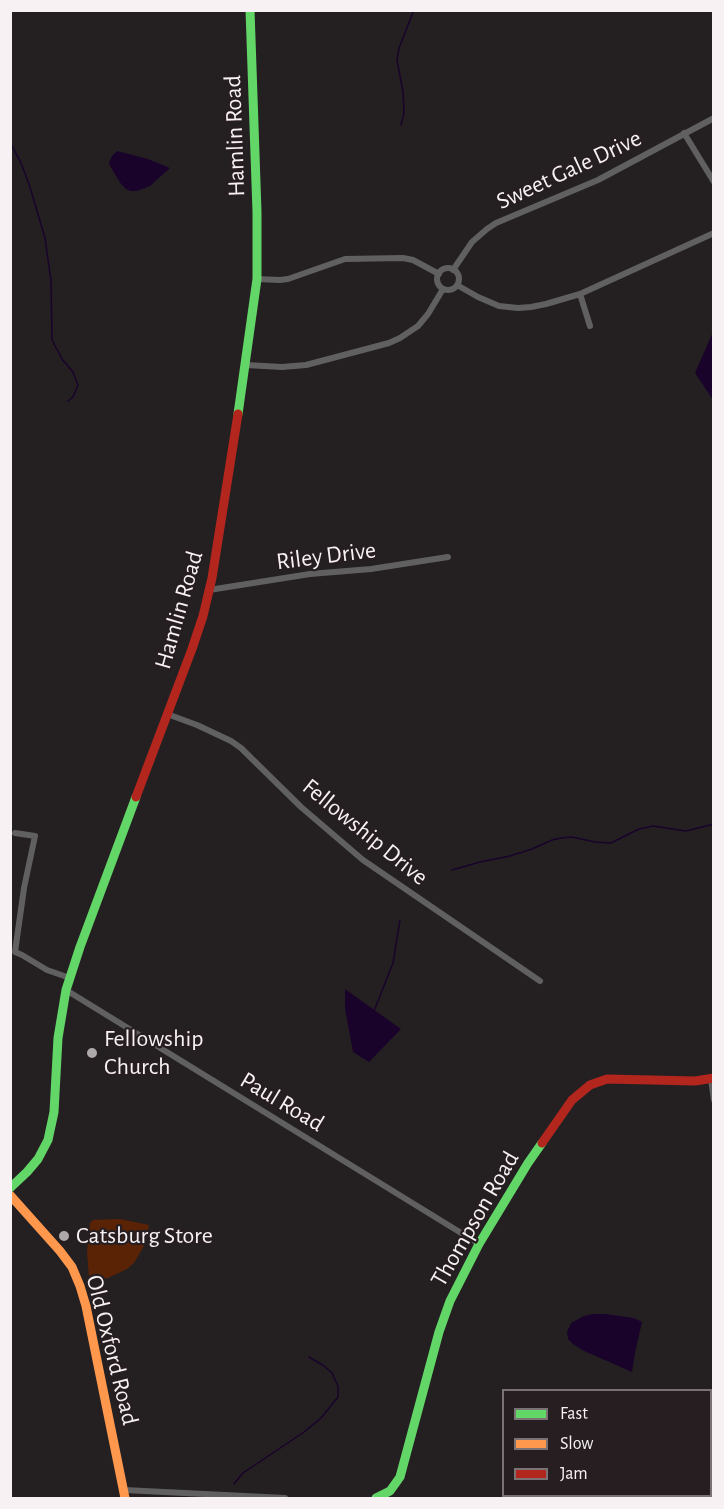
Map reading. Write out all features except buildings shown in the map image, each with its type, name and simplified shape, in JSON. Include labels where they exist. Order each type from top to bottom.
[{"type":"street","name":"Hamlin Road","points":[[10,1188],[38,1159],[51,1132],[58,1038],[66,990],[198,632],[209,590],[246,365],[256,279],[257,212],[250,10]]},
{"type":"street","name":"Sweet Gale Drive","points":[[453,270],[472,242],[496,223],[598,180],[714,118]]},
{"type":"street","points":[[684,134],[714,182]]},
{"type":"street","points":[[457,285],[499,306],[518,308],[546,304],[580,294],[714,233]]},
{"type":"street","points":[[256,279],[288,279],[345,259],[403,258],[413,260],[439,274]]},
{"type":"street","points":[[445,269],[453,270],[458,277],[457,285],[451,289],[443,289],[438,282],[439,274],[445,269]]},
{"type":"street","points":[[246,365],[282,367],[306,365],[389,343],[418,326],[443,289]]},
{"type":"street","points":[[580,294],[590,326]]},
{"type":"street","name":"Riley Drive","points":[[209,590],[310,574],[371,569],[448,557]]},
{"type":"street","name":"Fellowship Drive","points":[[167,714],[197,725],[241,748],[301,807],[363,860],[540,981]]},
{"type":"street","points":[[12,834],[35,836],[24,888],[15,952],[47,970],[70,978]]},
{"type":"street","name":"Paul Road","points":[[66,990],[479,1244]]},
{"type":"street","points":[[712,1078],[714,1100]]},
{"type":"street","name":"Thompson Road","points":[[376,1498],[390,1491],[400,1477],[439,1332],[450,1301],[479,1244],[541,1143],[572,1100],[582,1090],[607,1079],[695,1081],[712,1078]]},
{"type":"street","name":"Old Oxford Road","points":[[10,1195],[60,1251],[72,1267],[80,1286],[124,1494]]},
{"type":"street","points":[[124,1494],[285,1498]]},
{"type":"shaded area","points":[[117,151],[148,159],[170,168],[150,186],[130,191],[121,184],[109,163]]},
{"type":"shaded area","points":[[713,332],[713,400],[695,373]]},
{"type":"shaded area","points":[[345,989],[401,1029],[369,1062],[353,1052],[345,1008]]},
{"type":"shaded area","points":[[120,1219],[149,1225],[145,1244],[134,1263],[127,1269],[108,1278],[93,1280],[89,1277],[87,1252],[90,1223],[93,1220]]},
{"type":"shaded area","points":[[593,1314],[634,1318],[642,1322],[632,1372],[582,1350],[568,1339],[567,1332],[571,1323]]},
{"type":"waterway","points":[[401,125],[404,113],[403,92],[397,60],[399,48],[414,10]]},
{"type":"waterway","points":[[10,142],[29,184],[45,238],[51,281],[52,340],[62,359],[73,372],[78,385],[73,397],[68,401]]},
{"type":"waterway","points":[[452,870],[510,856],[561,838],[572,837],[611,843],[639,829],[653,826],[686,831],[714,824]]},
{"type":"waterway","points":[[374,1011],[393,963],[400,920]]},
{"type":"waterway","points":[[234,1484],[243,1473],[321,1418],[338,1397],[338,1386],[332,1373],[309,1357]]},
{"type":"traffic: fast","points":[[238,414],[257,279],[250,10]]},
{"type":"traffic: fast","points":[[10,1188],[38,1159],[48,1140],[54,1112],[58,1038],[66,990],[136,797]]},
{"type":"traffic: fast","points":[[376,1498],[390,1491],[400,1477],[439,1332],[450,1301],[479,1244],[542,1143]]},
{"type":"traffic: slow","points":[[10,1195],[60,1251],[72,1267],[80,1286],[125,1498]]},
{"type":"traffic: jam","points":[[136,797],[203,616],[212,578],[238,414]]},
{"type":"traffic: jam","points":[[542,1143],[572,1100],[590,1085],[607,1079],[695,1081],[714,1078]]},
{"type":"place","name":"Fellowship Church","points":[[92,1053]]},
{"type":"place","name":"Catsburg Store","points":[[64,1236]]}]
